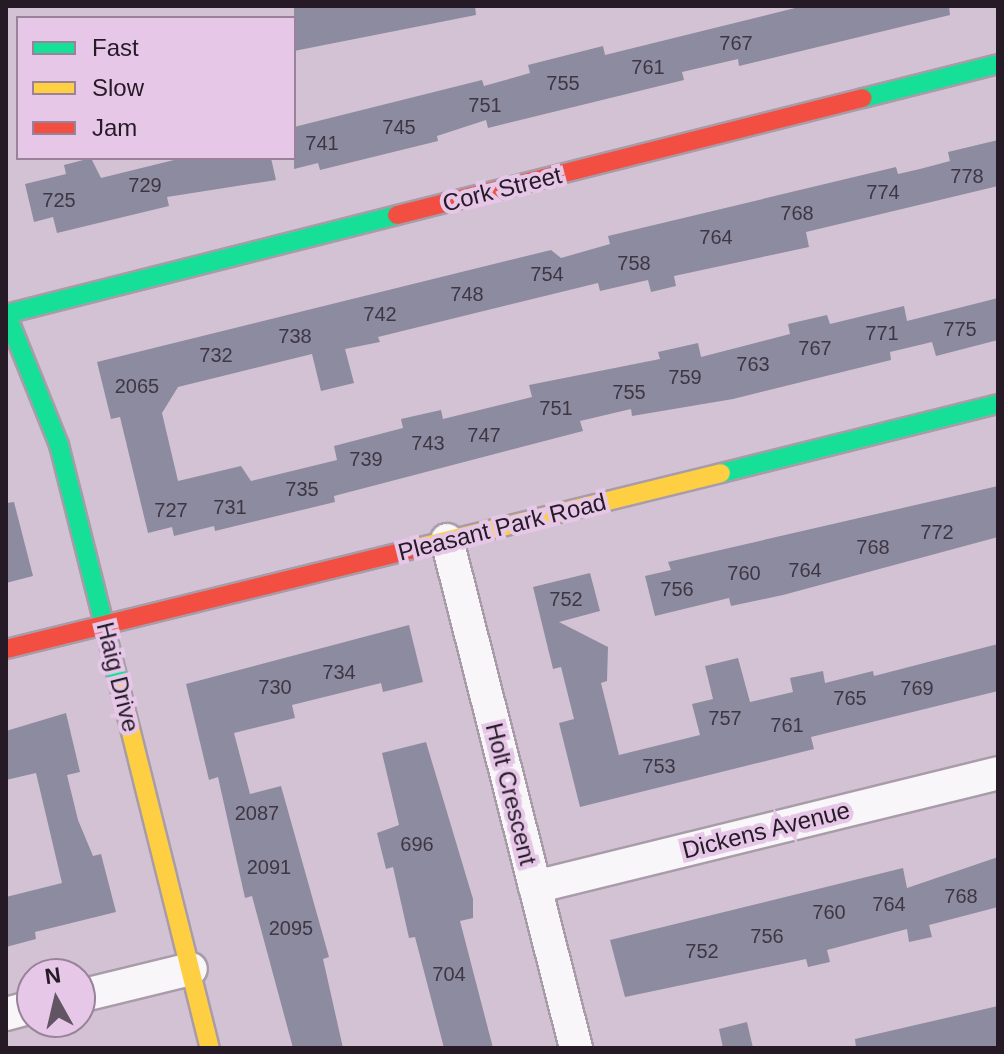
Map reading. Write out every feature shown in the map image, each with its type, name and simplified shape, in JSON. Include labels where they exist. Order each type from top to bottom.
[{"type":"street","name":"Cork Street","points":[[6,314],[998,64]]},
{"type":"street","name":"Haig Drive","points":[[6,314],[59,445],[210,1048]]},
{"type":"street","name":"Pleasant Park Road","points":[[6,649],[998,404]]},
{"type":"street","name":"Holt Crescent","points":[[447,540],[576,1048]]},
{"type":"street","name":"Dickens Avenue","points":[[535,887],[998,773]]},
{"type":"street","points":[[96,992],[191,969]]},
{"type":"building","points":[[294,6],[475,6],[476,15],[296,51]]},
{"type":"building","points":[[803,6],[949,6],[950,15],[739,66],[738,59],[682,72],[684,80],[488,128],[486,120],[437,136],[438,141],[320,170],[318,163],[294,169],[296,126],[482,80],[484,86],[530,73],[528,65],[603,46],[605,55]]},
{"type":"building","points":[[998,140],[998,186],[806,232],[809,247],[674,276],[676,286],[651,292],[648,280],[600,291],[598,283],[378,337],[380,342],[345,349],[354,383],[321,391],[312,354],[178,387],[162,413],[178,481],[241,466],[251,481],[337,460],[334,446],[403,428],[401,419],[441,410],[443,419],[532,397],[529,385],[660,359],[658,352],[698,343],[701,357],[790,334],[788,324],[827,315],[830,324],[904,306],[907,321],[998,298],[998,340],[936,356],[932,342],[890,352],[891,360],[733,399],[632,416],[631,409],[580,421],[583,431],[334,496],[335,502],[215,531],[214,526],[174,536],[172,527],[148,533],[120,417],[111,419],[97,362],[551,250],[561,258],[610,244],[608,236],[896,167],[898,174],[920,169],[950,161],[948,152]]},
{"type":"building","points":[[92,160],[101,178],[174,160],[271,160],[276,180],[167,197],[169,206],[57,233],[53,217],[34,222],[25,184],[66,174],[64,165]]},
{"type":"building","points":[[998,486],[998,537],[783,595],[731,606],[729,598],[655,616],[645,576],[671,570],[668,562]]},
{"type":"building","points":[[14,502],[33,576],[6,583],[6,503]]},
{"type":"building","points":[[590,573],[600,611],[559,622],[608,647],[607,681],[601,683],[619,755],[700,735],[692,704],[713,699],[705,666],[738,658],[750,702],[793,692],[790,678],[823,671],[825,683],[873,671],[874,676],[998,644],[998,691],[811,737],[814,749],[580,807],[559,723],[574,719],[561,667],[553,669],[533,587]]},
{"type":"building","points":[[409,625],[423,682],[383,692],[381,683],[292,705],[295,718],[234,733],[250,794],[281,786],[329,957],[323,959],[343,1048],[293,1048],[252,896],[245,898],[218,777],[209,780],[186,684]]},
{"type":"building","points":[[66,713],[80,772],[67,775],[78,820],[93,856],[101,854],[116,912],[35,932],[36,939],[6,947],[6,897],[62,883],[36,773],[6,780],[6,731]]},
{"type":"building","points":[[426,742],[473,899],[473,918],[460,921],[493,1048],[444,1048],[415,937],[409,938],[393,867],[386,869],[377,833],[399,825],[382,753]]},
{"type":"building","points":[[998,857],[998,907],[929,925],[932,937],[909,942],[907,929],[827,950],[830,962],[808,967],[806,959],[625,997],[610,940],[903,868],[907,888]]},
{"type":"building","points":[[998,1006],[998,1048],[856,1048],[855,1039]]},
{"type":"building","points":[[747,1022],[753,1048],[723,1048],[719,1029]]},
{"type":"traffic: fast","points":[[863,98],[998,64]]},
{"type":"traffic: fast","points":[[6,314],[397,215]]},
{"type":"traffic: fast","points":[[6,313],[59,445],[120,688]]},
{"type":"traffic: fast","points":[[721,473],[998,404]]},
{"type":"traffic: slow","points":[[416,548],[721,473]]},
{"type":"traffic: slow","points":[[120,688],[210,1048]]},
{"type":"traffic: jam","points":[[397,215],[863,98]]},
{"type":"traffic: jam","points":[[6,649],[416,548]]}]
